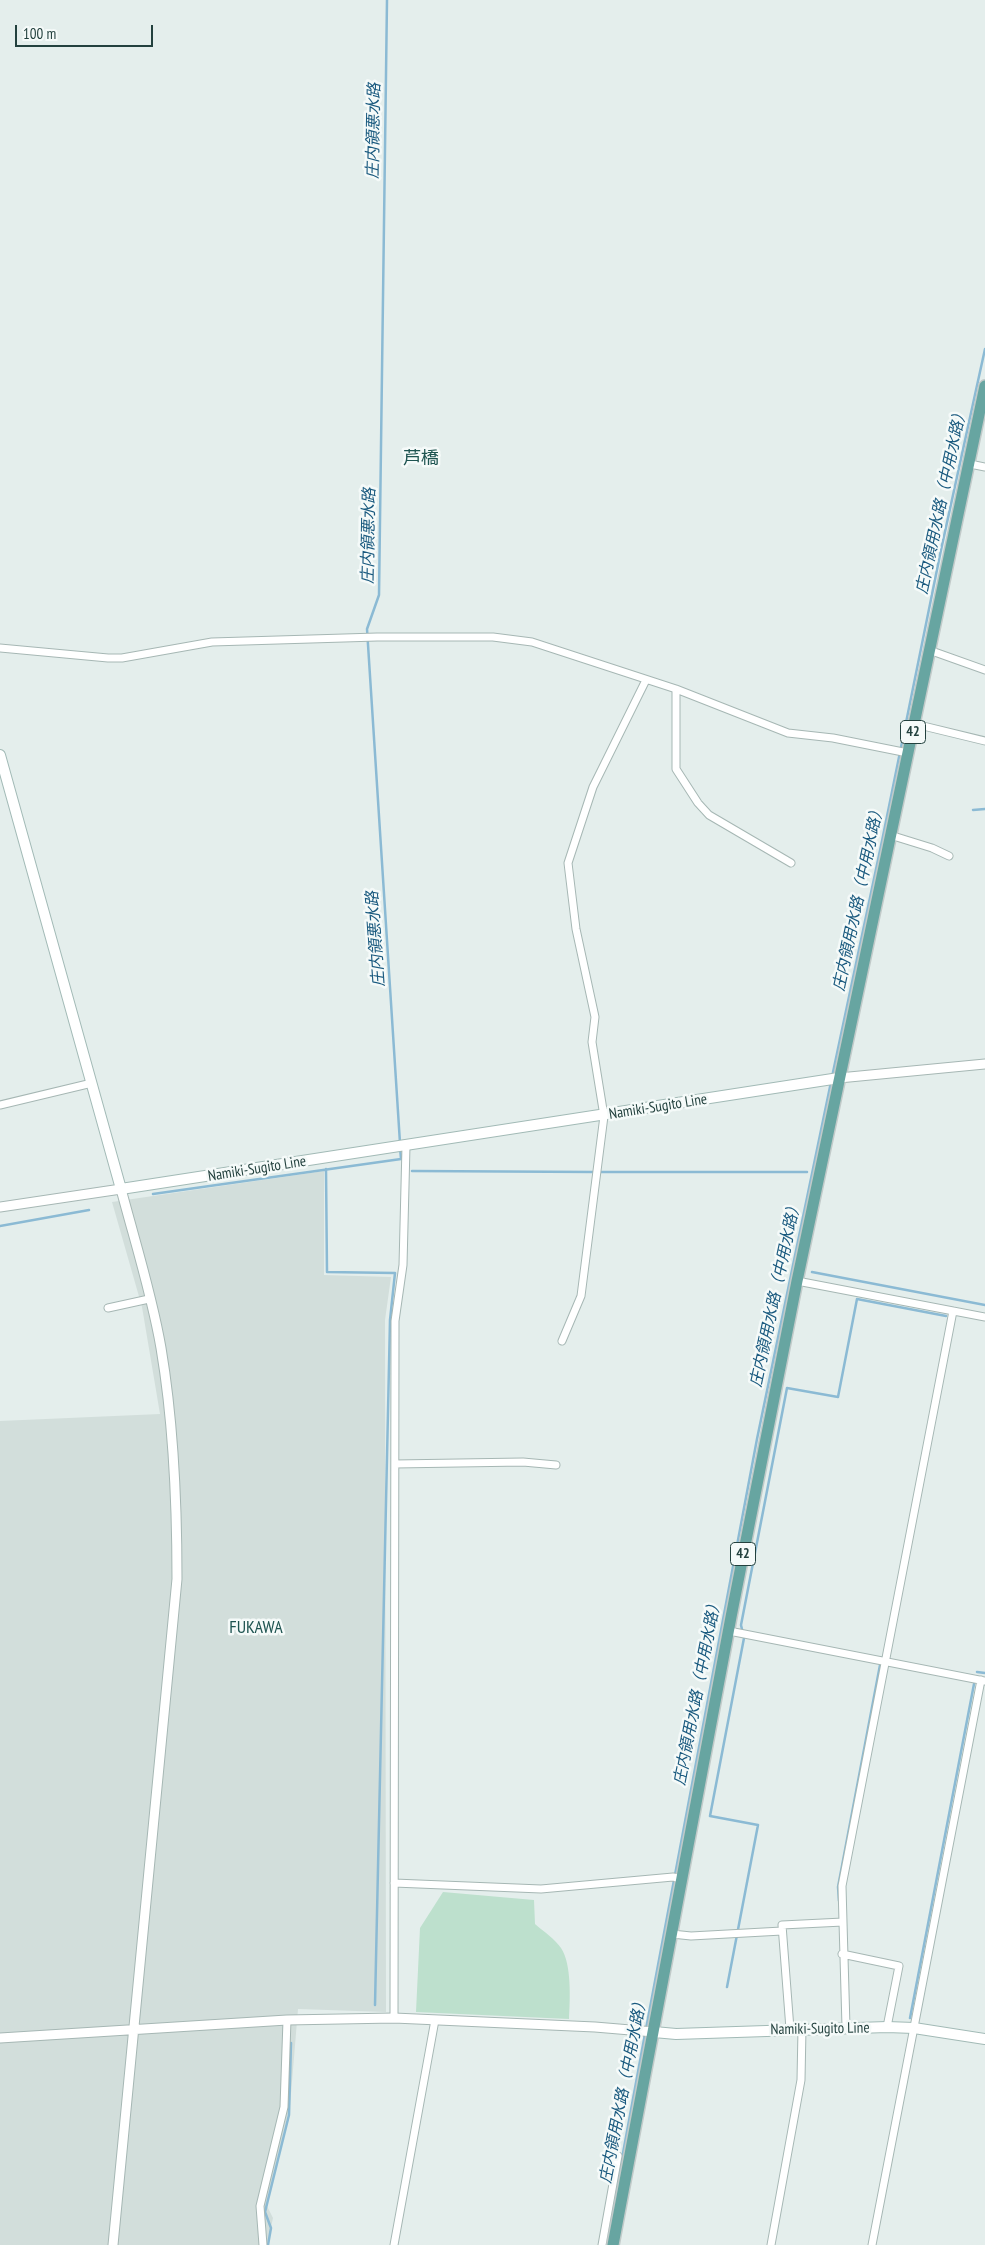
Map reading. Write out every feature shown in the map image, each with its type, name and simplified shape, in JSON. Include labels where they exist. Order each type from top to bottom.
[{"type":"main road","name":"42","points":[[613,2245],[610,2232],[654,2032],[797,1281],[985,386]]},
{"type":"main road","points":[[0,755],[121,1189]]},
{"type":"main road","name":"Namiki-Sugito Line","points":[[121,1189],[604,1116],[839,1078]]},
{"type":"main road","name":"Namiki-Sugito Line","points":[[654,2032],[676,2034],[887,2027],[914,2028],[985,2039]]},
{"type":"street","points":[[970,464],[985,467]]},
{"type":"street","points":[[0,648],[122,658],[212,642],[377,637],[493,637],[532,642],[676,689],[788,733],[833,738],[908,754]]},
{"type":"street","points":[[929,650],[985,670]]},
{"type":"street","points":[[562,1341],[581,1296],[604,1116],[592,1042],[595,1016],[576,929],[568,863],[594,787],[646,680]]},
{"type":"street","points":[[676,689],[676,769],[698,803],[709,815],[790,863]]},
{"type":"street","points":[[915,724],[985,741]]},
{"type":"street","points":[[890,835],[932,848],[949,856]]},
{"type":"street","points":[[839,1078],[985,1064]]},
{"type":"street","points":[[0,1104],[92,1083]]},
{"type":"street","points":[[394,2018],[395,1321],[403,1265],[406,1146]]},
{"type":"street","points":[[0,1207],[121,1189],[161,1346],[171,1424],[176,1503],[177,1579],[113,2245]]},
{"type":"street","points":[[797,1281],[985,1317]]},
{"type":"street","points":[[108,1308],[150,1299]]},
{"type":"street","points":[[846,2027],[842,1954],[842,1886],[953,1311]]},
{"type":"street","points":[[395,1464],[523,1462],[556,1465]]},
{"type":"street","points":[[729,1631],[983,1680],[872,2245]]},
{"type":"street","points":[[394,1884],[541,1889],[673,1877],[682,1879]]},
{"type":"street","points":[[790,2029],[782,1925],[843,1922]]},
{"type":"street","points":[[672,1934],[691,1936],[782,1931]]},
{"type":"street","points":[[842,1954],[899,1966],[887,2027]]},
{"type":"street","points":[[0,2038],[287,2020],[394,2018],[595,2027],[654,2032]]},
{"type":"street","points":[[263,2245],[260,2206],[284,2107],[287,2020]]},
{"type":"street","points":[[394,2245],[435,2020]]},
{"type":"street","points":[[771,2245],[801,2080],[802,2029]]},
{"type":"street","points":[[602,2245],[610,2232],[618,2156]]},
{"type":"shaded area","points":[[324,1171],[324,1275],[391,1277],[385,1320],[386,2012],[298,2009],[290,2106],[266,2204],[273,2218],[267,2245],[0,2245],[0,1421],[160,1414],[142,1307],[112,1202]]},
{"type":"green space","points":[[443,1892],[534,1900],[535,1924],[552,1938],[565,1955],[570,1983],[569,2019],[416,2012],[420,1928]]},
{"type":"waterway","name":"庄内領悪水路","points":[[387,0],[379,595],[367,629],[400,1143]]},
{"type":"waterway","name":"庄内領用水路（中用水路）","points":[[832,1077],[941,550],[985,349]]},
{"type":"waterway","points":[[973,810],[985,809]]},
{"type":"waterway","name":"庄内領用水路（中用水路）","points":[[646,2029],[757,1439],[831,1082]]},
{"type":"waterway","points":[[153,1194],[401,1159],[400,1148]]},
{"type":"waterway","points":[[326,1169],[327,1272],[395,1273],[390,1320],[375,2005]]},
{"type":"waterway","points":[[412,1171],[594,1172]]},
{"type":"waterway","points":[[599,1172],[807,1172]]},
{"type":"waterway","points":[[0,1226],[89,1210]]},
{"type":"waterway","points":[[812,1272],[985,1305]]},
{"type":"waterway","points":[[727,1987],[758,1825],[710,1816],[744,1638],[741,1625],[787,1388],[838,1397],[857,1299],[946,1316]]},
{"type":"waterway","points":[[839,1901],[838,1887],[880,1665]]},
{"type":"waterway","points":[[977,1672],[985,1673]]},
{"type":"waterway","points":[[910,2018],[974,1684]]},
{"type":"waterway","name":"庄内領用水路（中用水路）","points":[[606,2245],[645,2034]]},
{"type":"waterway","points":[[268,2245],[271,2228],[265,2212],[289,2115],[291,2043]]},
{"type":"district","name":"芦橋","points":[[421,459]]},
{"type":"district","name":"FUKAWA","points":[[256,1628]]}]
